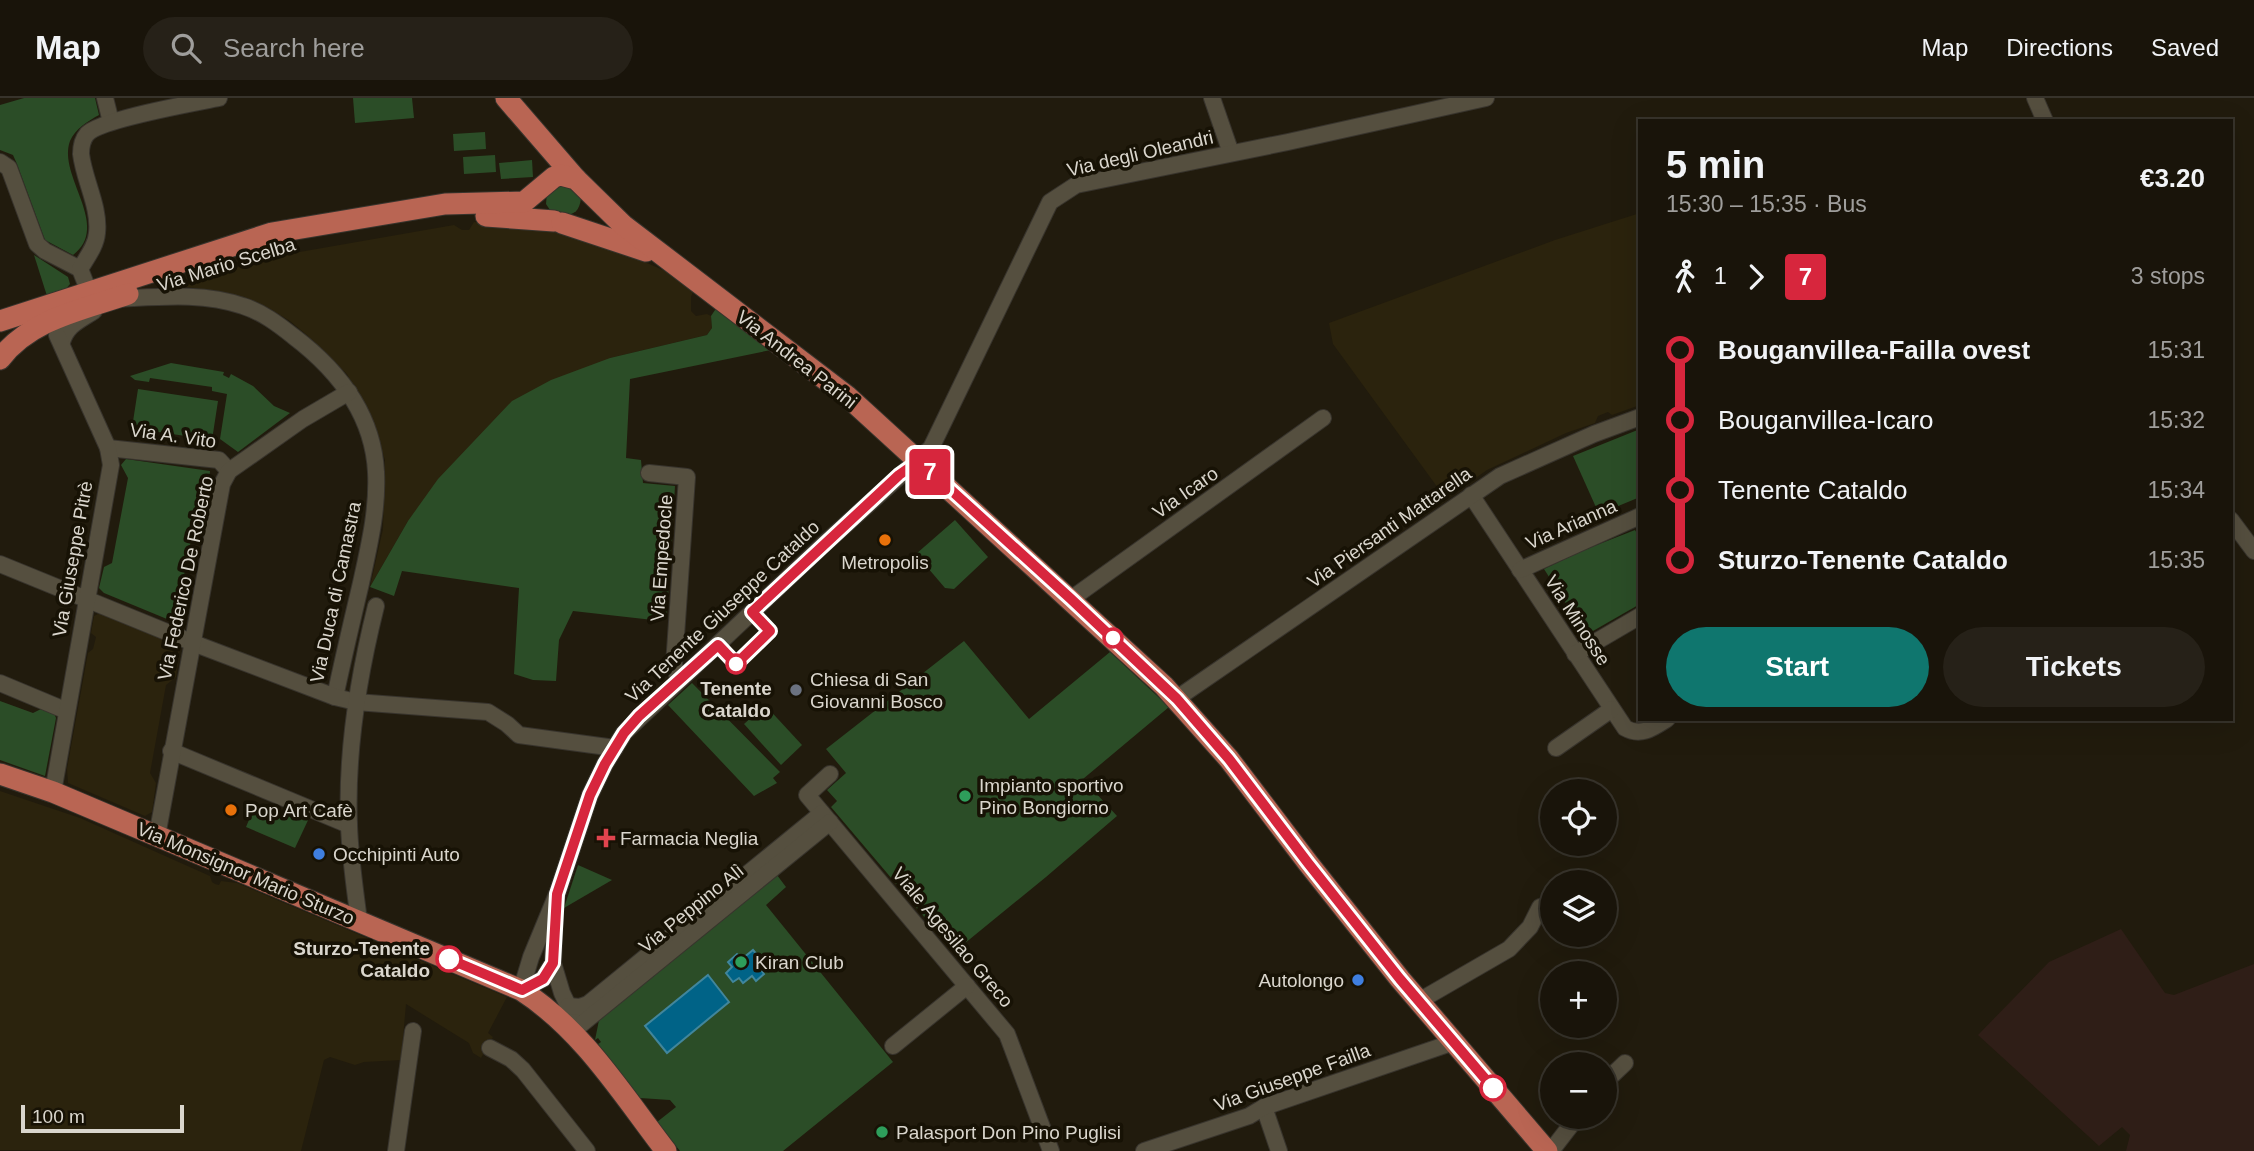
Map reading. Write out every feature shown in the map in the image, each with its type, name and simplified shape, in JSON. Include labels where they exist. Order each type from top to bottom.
[{"type":"main road","points":[[494,98],[541,149],[546,158],[545,184],[540,202],[542,210],[558,222],[575,220],[585,210],[587,196],[579,181],[561,175],[545,184]]},
{"type":"main road","points":[[506,98],[579,181],[623,225],[670,262]]},
{"type":"main road","name":"Via Mario Scelba","points":[[0,321],[272,233],[445,204],[524,202],[545,184]]},
{"type":"main road","name":"Via Mario Scelba","points":[[0,357],[32,328],[272,247],[467,215],[558,222],[643,250],[670,262]]},
{"type":"main road","name":"Via Andrea Parini","points":[[670,262],[847,396],[1177,699],[1229,759],[1419,1001],[1549,1151]]},
{"type":"main road","points":[[0,348],[0,357]]},
{"type":"main road","name":"Via Monsignor Mario Sturzo","points":[[0,774],[53,792],[522,990],[576,1029],[666,1151]]},
{"type":"street","points":[[105,98],[111,122]]},
{"type":"street","points":[[80,269],[97,234],[97,220],[82,165],[81,145],[86,134],[111,122],[219,98]]},
{"type":"street","points":[[1212,98],[1231,153]]},
{"type":"street","name":"Via degli Oleandri","points":[[919,461],[931,448],[1050,202],[1076,185],[1486,98]]},
{"type":"street","points":[[2035,98],[2044,119]]},
{"type":"street","points":[[0,162],[9,168],[37,244],[80,269],[89,292]]},
{"type":"street","name":"Via Duca di Camastra","points":[[114,299],[197,297],[244,306],[272,319],[312,349],[338,375],[349,392],[368,429],[375,451],[375,522],[335,697]]},
{"type":"street","points":[[62,342],[65,331],[71,324],[114,299]]},
{"type":"street","points":[[32,328],[50,329],[62,342]]},
{"type":"street","name":"Via Giuseppe Pitrè","points":[[53,792],[111,465],[108,448],[62,342]]},
{"type":"street","name":"Via Federico De Roberto","points":[[157,836],[222,484],[229,471],[349,392]]},
{"type":"street","name":"Via Icaro","points":[[1071,599],[1323,418]]},
{"type":"street","name":"Via Piersanti Mattarella","points":[[1177,699],[1500,476],[1638,418]]},
{"type":"street","name":"Via A. Vito","points":[[108,448],[219,460],[229,471]]},
{"type":"street","name":"Via Tenente Giuseppe Cataldo","points":[[557,894],[590,795],[624,733],[639,716],[890,484],[919,461]]},
{"type":"street","name":"Via Empedocle","points":[[649,472],[687,477],[674,665],[679,680]]},
{"type":"street","name":"Via Minosse","points":[[1471,495],[1625,728],[1637,733],[1645,732],[1664,721]]},
{"type":"street","name":"Via Arianna","points":[[1520,569],[1638,517]]},
{"type":"street","points":[[2233,523],[2254,551]]},
{"type":"street","points":[[0,564],[335,697],[356,702],[488,712],[519,735],[615,748]]},
{"type":"street","points":[[359,921],[349,825],[356,702],[376,606]]},
{"type":"street","points":[[1575,654],[1638,617]]},
{"type":"street","points":[[0,683],[67,711]]},
{"type":"street","points":[[1556,748],[1612,709]]},
{"type":"street","points":[[172,751],[349,825]]},
{"type":"street","name":"Viale Agesilao Greco","points":[[830,774],[807,795],[1007,1034],[1051,1151]]},
{"type":"street","name":"Via Peppino Alì","points":[[568,1006],[580,1007],[588,1004],[826,818]]},
{"type":"street","name":"Via Peppino Alì","points":[[576,1029],[826,818]]},
{"type":"street","points":[[522,990],[531,957],[557,894]]},
{"type":"street","points":[[557,894],[553,963],[576,1029]]},
{"type":"street","points":[[1419,1001],[1509,948],[1530,927],[1540,907]]},
{"type":"street","points":[[490,977],[517,971],[531,957]]},
{"type":"street","points":[[522,990],[543,979],[553,963]]},
{"type":"street","points":[[893,1046],[967,986]]},
{"type":"street","points":[[396,1151],[413,1031]]},
{"type":"street","name":"Via Giuseppe Failla","points":[[1144,1151],[1177,1146],[1264,1107],[1454,1042]]},
{"type":"street","points":[[490,1048],[512,1059],[523,1070],[587,1151]]},
{"type":"street","points":[[1617,1071],[1625,1063]]},
{"type":"street","points":[[1264,1107],[1279,1151]]},
{"type":"street","points":[[1549,1151],[1567,1129]]},
{"type":"shaded area","points":[[1638,214],[1638,406],[1612,415],[1608,412],[1598,416],[1595,423],[1566,433],[1487,470],[1446,499],[1333,344],[1329,323],[1555,240]]},
{"type":"shaded area","points":[[474,222],[563,230],[589,238],[677,276],[694,289],[691,311],[696,316],[711,316],[712,328],[707,335],[610,358],[408,521],[370,587],[383,529],[385,460],[371,418],[347,374],[308,336],[270,309],[248,299],[218,291],[177,286],[271,257],[454,225],[462,230],[469,230]]},
{"type":"shaded area","points":[[100,613],[180,646],[176,677],[166,685],[150,773],[156,783],[152,812],[145,816],[68,783],[67,769],[88,653],[93,649],[96,637],[91,633],[94,616]]},
{"type":"shaded area","points":[[0,791],[80,818],[210,876],[215,884],[219,885],[221,881],[237,883],[507,997],[488,1033],[493,1037],[481,1058],[473,1053],[469,1043],[406,1004],[401,1060],[355,1065],[330,1057],[324,1060],[301,1151],[0,1150]]},
{"type":"shaded area","points":[[2121,929],[2165,993],[2174,995],[2254,964],[2254,1151],[2126,1151],[2130,1135],[2122,1127],[2099,1146],[1978,1035],[2049,962]]},
{"type":"green space","points":[[24,98],[95,98],[99,115],[75,133],[70,141],[68,155],[70,170],[86,215],[87,230],[84,243],[73,255],[45,240],[13,155],[0,150],[0,105]]},
{"type":"green space","points":[[353,98],[412,98],[414,118],[355,123]]},
{"type":"green space","points":[[485,132],[486,149],[454,151],[453,134]]},
{"type":"green space","points":[[495,155],[496,172],[464,174],[463,157]]},
{"type":"green space","points":[[532,160],[533,177],[501,179],[499,163]]},
{"type":"green space","points":[[566,181],[581,198],[578,209],[568,215],[552,213],[546,204],[547,192]]},
{"type":"green space","points":[[34,255],[68,277],[70,284],[65,290],[47,296]]},
{"type":"green space","points":[[717,307],[771,350],[630,379],[626,458],[641,460],[643,483],[675,486],[667,612],[662,621],[573,611],[559,640],[556,681],[533,680],[514,674],[519,588],[402,571],[394,596],[370,587],[408,521],[438,479],[512,401],[551,380],[610,358],[707,335],[712,328],[711,316]]},
{"type":"green space","points":[[171,363],[224,372],[223,375],[229,378],[231,374],[253,386],[274,406],[290,413],[238,452],[220,439],[227,394],[212,391],[212,387],[150,378],[149,382],[135,380],[130,376]]},
{"type":"green space","points":[[138,389],[218,401],[212,440],[132,428]]},
{"type":"green space","points":[[1638,430],[1638,498],[1599,514],[1573,456]]},
{"type":"green space","points":[[126,459],[210,471],[207,506],[196,515],[179,601],[185,612],[185,621],[179,624],[104,593],[99,588],[104,567],[112,563],[128,478],[121,465]]},
{"type":"green space","points":[[955,520],[988,557],[954,589],[945,588],[916,554]]},
{"type":"green space","points":[[1635,530],[1638,535],[1638,605],[1586,635],[1544,569]]},
{"type":"green space","name":"Impianto sportivo Pino Bongiorno","points":[[964,641],[1029,719],[1110,652],[1169,707],[1083,779],[1117,816],[959,948],[953,941],[948,945],[831,807],[837,801],[827,790],[846,773],[826,749]]},
{"type":"green space","points":[[692,683],[780,772],[773,778],[777,783],[754,796],[668,705]]},
{"type":"green space","points":[[0,701],[33,713],[43,708],[54,713],[56,718],[45,776],[0,760]]},
{"type":"green space","points":[[765,705],[802,745],[781,765],[744,724]]},
{"type":"green space","points":[[256,803],[299,820],[310,816],[295,848],[246,827]]},
{"type":"green space","points":[[578,865],[612,880],[564,908]]},
{"type":"green space","name":"Kiran Club","points":[[777,875],[786,887],[766,905],[893,1062],[783,1151],[680,1151],[657,1122],[676,1107],[670,1100],[640,1098],[598,1044],[601,1042],[598,1038],[595,1040],[599,1020]]},
{"type":"water","points":[[753,950],[764,963],[759,967],[764,974],[756,981],[752,976],[743,983],[739,978],[733,982],[726,973],[732,967],[728,962],[737,954],[742,959]]},
{"type":"water","points":[[708,975],[729,1002],[667,1053],[645,1026]]},
{"type":"bus line","name":"7","points":[[449,959],[522,990],[549,973],[553,963],[557,894],[590,795],[624,733],[639,716],[718,645],[736,664],[770,631],[752,612],[899,475],[919,461],[1177,699],[1229,759],[1400,979],[1493,1088]]},
{"type":"place","name":"Metropolis","points":[[885,540]]},
{"type":"place","name":"Tenente Cataldo","points":[[736,664]]},
{"type":"place","name":"Chiesa di San Giovanni Bosco","points":[[796,690]]},
{"type":"place","name":"Impianto sportivo Pino Bongiorno","points":[[965,796]]},
{"type":"place","name":"Pop Art Cafè","points":[[231,810]]},
{"type":"place","name":"Farmacia Neglia","points":[[606,838]]},
{"type":"place","name":"Occhipinti Auto","points":[[319,854]]},
{"type":"place","name":"Sturzo-Tenente Cataldo","points":[[449,959]]},
{"type":"place","name":"Kiran Club","points":[[741,962]]},
{"type":"place","name":"Autolongo","points":[[1358,980]]},
{"type":"place","name":"Palasport Don Pino Puglisi","points":[[882,1132]]}]
